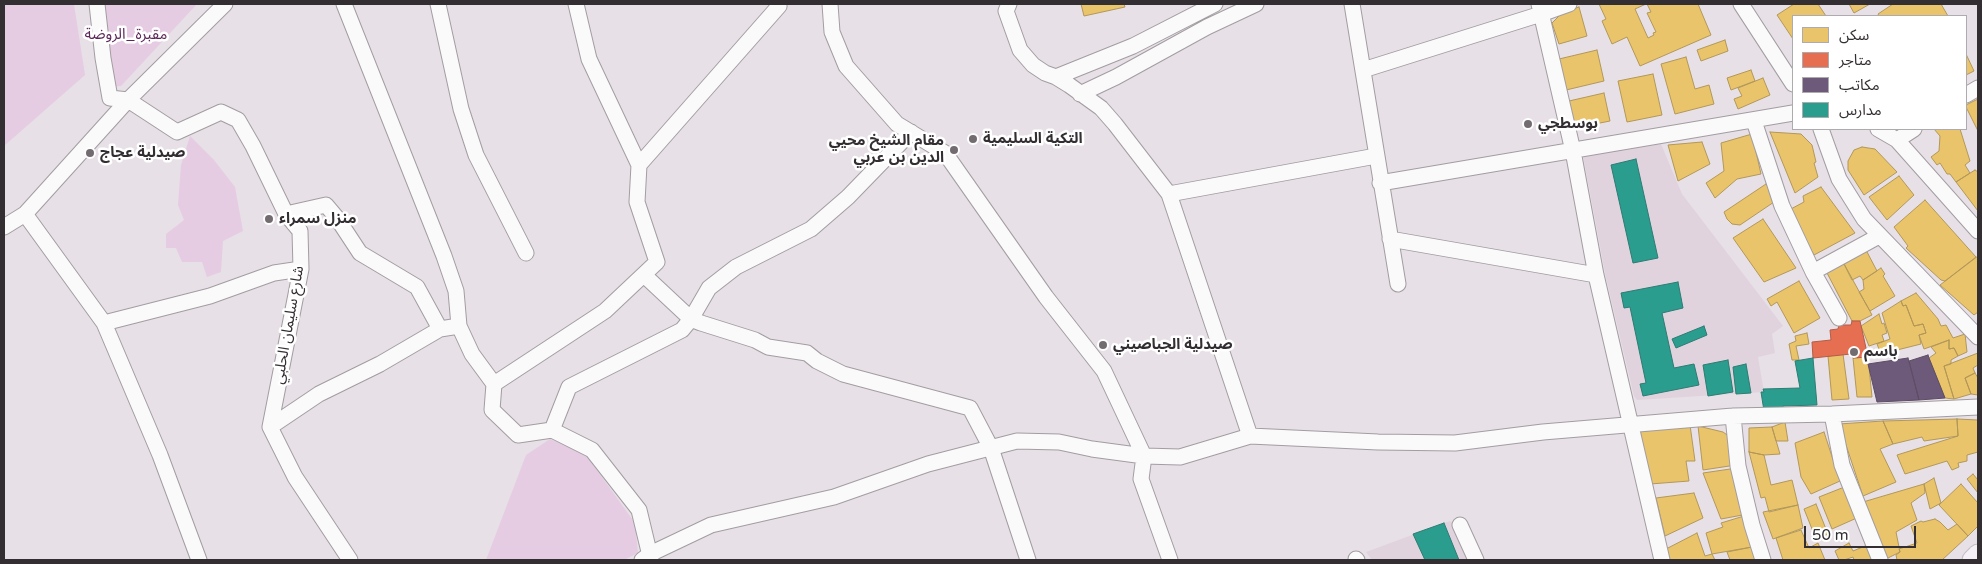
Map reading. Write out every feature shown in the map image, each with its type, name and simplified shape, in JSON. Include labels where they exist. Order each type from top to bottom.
[{"type":"main road","points":[[1972,560],[1978,554]]},
{"type":"street","points":[[98,4],[103,58],[110,98],[128,100]]},
{"type":"street","points":[[4,228],[25,214],[128,100],[225,4]]},
{"type":"street","points":[[344,4],[444,256],[456,291],[459,326],[472,354],[494,384],[492,410],[518,435],[552,430],[592,450],[639,510],[648,558],[711,525],[834,497],[928,464],[1017,441],[1060,442],[1092,449],[1144,456],[1180,457],[1250,436],[1378,442],[1455,443],[1543,432],[1732,416],[1832,414],[1978,407]]},
{"type":"street","points":[[438,4],[461,109],[476,155],[526,252]]},
{"type":"street","points":[[494,384],[605,311],[657,262],[637,202],[639,165],[589,59],[576,4]]},
{"type":"street","points":[[639,165],[779,6],[778,4]]},
{"type":"street","points":[[830,4],[832,32],[846,66],[897,124],[945,153],[1046,297],[1104,371],[1144,456],[1141,479],[1170,560]]},
{"type":"street","points":[[1009,4],[1006,11],[1020,50],[1039,69],[1056,77],[1101,108],[1168,194],[1250,436]]},
{"type":"street","points":[[1056,77],[1122,51],[1198,8],[1216,4]]},
{"type":"street","points":[[1080,94],[1207,27],[1256,4]]},
{"type":"street","points":[[1352,4],[1398,284]]},
{"type":"street","points":[[1363,70],[1540,9],[1569,4]]},
{"type":"street","points":[[1741,4],[1792,82]]},
{"type":"street","points":[[1540,9],[1572,151],[1596,275],[1662,560]]},
{"type":"street","points":[[1122,51],[1130,69]]},
{"type":"street","points":[[1967,94],[1978,88]]},
{"type":"street","name":"شارع سليمان الحلبي","points":[[128,100],[177,132],[221,112],[238,120],[253,146],[286,214],[300,231],[301,269],[270,427]]},
{"type":"street","points":[[1380,182],[1792,114]]},
{"type":"street","points":[[1754,121],[1782,206],[1813,272],[1839,318]]},
{"type":"street","points":[[1821,130],[1839,179],[1853,204],[1879,236],[1978,337]]},
{"type":"street","points":[[1880,130],[1897,140],[1978,232]]},
{"type":"street","points":[[1897,140],[1912,130]]},
{"type":"street","points":[[552,430],[569,387],[682,330],[709,288],[736,267],[811,229],[848,197],[911,132]]},
{"type":"street","points":[[1168,194],[1376,156]]},
{"type":"street","points":[[286,214],[326,205],[337,218],[360,254],[417,287],[440,329]]},
{"type":"street","points":[[25,214],[104,324],[160,456],[199,560]]},
{"type":"street","points":[[1813,272],[1879,236]]},
{"type":"street","points":[[1390,239],[1596,275]]},
{"type":"street","points":[[104,324],[210,296],[274,273],[301,269]]},
{"type":"street","points":[[644,274],[691,318],[755,340],[768,347],[807,353],[817,361],[843,374],[970,408],[990,448],[1028,560]]},
{"type":"street","points":[[350,560],[295,477],[270,427],[319,394],[380,364],[440,329],[459,326]]},
{"type":"street","points":[[1832,414],[1842,465],[1880,560]]},
{"type":"street","points":[[1732,416],[1738,466],[1752,525],[1763,560]]},
{"type":"street","points":[[1460,525],[1476,560]]},
{"type":"shaded area","points":[[1661,144],[1682,194],[1783,326],[1772,334],[1775,353],[1758,357],[1764,392],[1637,400],[1634,396],[1606,278],[1583,156]]},
{"type":"shaded area","points":[[1450,521],[1460,529],[1472,560],[1372,560],[1366,552]]},
{"type":"green space","points":[[4,4],[74,4],[85,75],[4,146]]},
{"type":"green space","name":"مقبرة_الروضة","points":[[90,4],[197,4],[121,86],[103,87]]},
{"type":"green space","points":[[190,136],[214,160],[235,187],[243,231],[223,241],[221,272],[207,277],[202,262],[182,262],[176,248],[166,248],[166,234],[184,220],[178,205],[181,165]]},
{"type":"green space","points":[[550,439],[586,455],[635,523],[638,553],[624,560],[486,560],[526,455]]},
{"type":"building: سكن","points":[[1081,4],[1124,4],[1125,7],[1084,16]]},
{"type":"building: سكن","points":[[1599,4],[1646,4],[1635,9],[1648,38],[1656,32],[1647,13],[1651,12],[1647,4],[1698,4],[1711,35],[1640,66],[1627,37],[1612,44],[1602,21],[1606,19]]},
{"type":"building: سكن","points":[[1794,4],[1818,4],[1825,15],[1792,15],[1792,38],[1777,15]]},
{"type":"building: سكن","points":[[1849,4],[1870,4],[1854,13]]},
{"type":"building: سكن","points":[[1893,4],[1941,4],[1947,15],[1878,15]]},
{"type":"building: سكن","points":[[1579,7],[1587,36],[1559,44],[1552,23],[1563,12]]},
{"type":"building: سكن","points":[[1725,40],[1728,51],[1701,61],[1697,50]]},
{"type":"building: سكن","points":[[1597,50],[1604,81],[1566,90],[1559,59]]},
{"type":"building: سكن","points":[[1967,56],[1974,71],[1967,74]]},
{"type":"building: سكن","points":[[1686,57],[1695,89],[1709,85],[1714,104],[1675,114],[1661,64]]},
{"type":"building: سكن","points":[[1751,70],[1755,81],[1731,90],[1727,78]]},
{"type":"building: سكن","points":[[1653,74],[1662,115],[1627,122],[1618,81]]},
{"type":"building: سكن","points":[[1763,78],[1770,95],[1738,109],[1734,99],[1742,96],[1738,88]]},
{"type":"building: سكن","points":[[1604,93],[1610,121],[1575,128],[1569,101]]},
{"type":"building: سكن","points":[[1978,99],[1978,131],[1967,109],[1967,104]]},
{"type":"building: سكن","points":[[1935,130],[1960,130],[1970,161],[1965,165],[1970,173],[1956,182],[1950,174],[1947,174],[1940,163],[1937,165],[1931,157],[1939,151],[1940,136]]},
{"type":"building: سكن","points":[[1770,132],[1801,134],[1812,145],[1818,177],[1795,193]]},
{"type":"building: سكن","points":[[1752,134],[1761,174],[1737,179],[1715,198],[1706,183],[1724,171],[1721,143]]},
{"type":"building: سكن","points":[[1702,142],[1710,164],[1678,181],[1668,145]]},
{"type":"building: سكن","points":[[1862,147],[1875,149],[1897,172],[1864,195],[1848,170],[1848,161],[1854,150]]},
{"type":"building: سكن","points":[[1975,170],[1978,172],[1978,211],[1956,182]]},
{"type":"building: سكن","points":[[1899,176],[1914,195],[1887,220],[1869,197]]},
{"type":"building: سكن","points":[[1766,184],[1777,200],[1740,225],[1732,224],[1724,212]]},
{"type":"building: سكن","points":[[1821,187],[1855,233],[1814,255],[1789,210],[1804,202],[1803,196]]},
{"type":"building: سكن","points":[[1925,200],[1976,257],[1945,281],[1941,280],[1906,248],[1908,246],[1894,227]]},
{"type":"building: سكن","points":[[1763,219],[1796,268],[1764,282],[1733,238]]},
{"type":"building: سكن","points":[[1866,250],[1877,271],[1863,280],[1860,276],[1852,280],[1843,262]]},
{"type":"building: سكن","points":[[1978,256],[1978,312],[1974,315],[1940,285]]},
{"type":"building: سكن","points":[[1843,262],[1872,315],[1860,321],[1852,321],[1826,271]]},
{"type":"building: سكن","points":[[1881,268],[1885,274],[1883,276],[1895,296],[1870,311],[1859,292],[1864,289],[1863,280]]},
{"type":"building: سكن","points":[[1799,281],[1820,318],[1794,333],[1777,302],[1771,306],[1767,299]]},
{"type":"building: سكن","points":[[1916,293],[1938,319],[1941,326],[1946,325],[1953,338],[1965,334],[1967,352],[1958,356],[1954,348],[1949,349],[1949,340],[1924,349],[1919,335],[1926,333],[1923,324],[1914,326],[1906,305],[1903,306],[1901,301]]},
{"type":"building: سكن","points":[[1901,301],[1903,306],[1906,305],[1914,326],[1923,324],[1926,333],[1919,335],[1921,344],[1881,354],[1877,344],[1890,339],[1882,313]]},
{"type":"building: سكن","points":[[1879,314],[1887,333],[1882,335],[1884,341],[1869,346],[1861,326]]},
{"type":"building: سكن","points":[[1807,333],[1809,344],[1796,346],[1799,360],[1792,360],[1789,344],[1796,341],[1795,336]]},
{"type":"building: سكن","points":[[1949,340],[1949,349],[1954,348],[1958,356],[1951,360],[1951,364],[1944,366],[1954,399],[1945,398],[1929,358],[1936,353],[1931,347]]},
{"type":"building: سكن","points":[[1978,353],[1978,365],[1973,368],[1975,373],[1965,378],[1971,394],[1954,399],[1944,366]]},
{"type":"building: سكن","points":[[1843,354],[1849,399],[1832,400],[1828,356]]},
{"type":"building: سكن","points":[[1868,357],[1872,397],[1857,397],[1853,358]]},
{"type":"building: سكن","points":[[1975,373],[1978,378],[1978,395],[1971,394],[1965,378]]},
{"type":"building: سكن","points":[[1957,419],[1958,436],[1924,441],[1922,437],[1893,444],[1883,421]]},
{"type":"building: سكن","points":[[1957,419],[1978,420],[1978,452],[1967,455],[1967,461],[1958,463],[1959,467],[1952,470],[1947,461],[1905,474],[1897,455],[1958,436]]},
{"type":"building: سكن","points":[[1883,421],[1893,444],[1880,449],[1896,482],[1863,496],[1839,424]]},
{"type":"building: سكن","points":[[1785,422],[1788,441],[1776,441],[1772,427]]},
{"type":"building: سكن","points":[[1690,425],[1695,461],[1686,461],[1689,481],[1650,484],[1639,432]]},
{"type":"building: سكن","points":[[1698,426],[1723,432],[1730,437],[1736,465],[1703,470]]},
{"type":"building: سكن","points":[[1772,427],[1780,454],[1764,455],[1749,452],[1749,428]]},
{"type":"building: سكن","points":[[1824,432],[1840,481],[1811,494],[1801,477],[1795,443]]},
{"type":"building: سكن","points":[[1749,452],[1764,455],[1771,485],[1792,480],[1798,505],[1769,512],[1765,497],[1761,498]]},
{"type":"building: سكن","points":[[1737,468],[1748,514],[1721,519],[1703,473]]},
{"type":"building: سكن","points":[[1973,474],[1978,480],[1978,493],[1967,479]]},
{"type":"building: سكن","points":[[1934,478],[1941,503],[1930,509],[1924,484]]},
{"type":"building: سكن","points":[[1924,484],[1925,493],[1911,503],[1917,520],[1896,532],[1900,552],[1884,560],[1863,502]]},
{"type":"building: سكن","points":[[1961,484],[1978,503],[1978,526],[1968,536],[1939,505]]},
{"type":"building: سكن","points":[[1847,486],[1859,517],[1832,529],[1819,497]]},
{"type":"building: سكن","points":[[1694,493],[1703,518],[1665,536],[1656,498]]},
{"type":"building: سكن","points":[[1816,504],[1828,534],[1816,539],[1804,509]]},
{"type":"building: سكن","points":[[1798,505],[1803,528],[1773,539],[1763,512]]},
{"type":"building: سكن","points":[[1744,516],[1752,547],[1712,554],[1706,533],[1723,527],[1721,523]]},
{"type":"building: سكن","points":[[1935,519],[1948,530],[1957,524],[1968,536],[1942,560],[1897,560],[1896,555],[1900,552],[1899,549],[1917,543],[1911,526],[1921,521]]},
{"type":"building: سكن","points":[[1801,530],[1809,548],[1818,543],[1825,560],[1783,560],[1776,538]]},
{"type":"building: سكن","points":[[1697,533],[1705,556],[1712,554],[1715,560],[1670,560],[1666,549]]},
{"type":"building: سكن","points":[[1849,543],[1853,551],[1870,544],[1876,560],[1854,560],[1853,557],[1839,560],[1835,551]]},
{"type":"building: سكن","points":[[1752,547],[1757,560],[1730,560],[1727,552]]},
{"type":"building: متاجر","points":[[1852,321],[1860,321],[1868,357],[1853,358],[1851,354],[1813,358],[1812,342],[1831,340],[1830,330],[1838,329],[1839,325],[1851,325]]},
{"type":"building: مكاتب","points":[[1928,355],[1945,398],[1919,400],[1909,361]]},
{"type":"building: مكاتب","points":[[1908,358],[1919,400],[1877,402],[1868,364]]},
{"type":"building: مدارس","points":[[1636,159],[1658,258],[1633,263],[1611,165]]},
{"type":"building: مدارس","points":[[1678,282],[1683,308],[1662,313],[1674,368],[1694,364],[1699,385],[1643,396],[1640,384],[1646,383],[1630,307],[1624,308],[1621,293]]},
{"type":"building: مدارس","points":[[1704,326],[1707,335],[1676,348],[1672,339]]},
{"type":"building: مدارس","points":[[1813,358],[1817,405],[1783,406],[1783,410],[1764,411],[1761,392],[1764,392],[1763,389],[1800,388],[1795,361]]},
{"type":"building: مدارس","points":[[1728,360],[1733,392],[1708,396],[1703,365]]},
{"type":"building: مدارس","points":[[1746,364],[1751,393],[1736,394],[1733,367]]},
{"type":"building: مدارس","points":[[1444,523],[1459,560],[1425,560],[1413,534]]},
{"type":"place","name":"بوسطجي","points":[[1528,124]]},
{"type":"place","name":"التكية السليمية","points":[[973,139]]},
{"type":"place","name":"مقام الشيخ محيي الدين بن عربي","points":[[954,150]]},
{"type":"place","name":"صيدلية عجاج","points":[[90,153]]},
{"type":"place","name":"منزل سمراء","points":[[269,219]]},
{"type":"place","name":"صيدلية الجباصيني","points":[[1103,345]]},
{"type":"place","name":"باسم","points":[[1854,352]]}]
